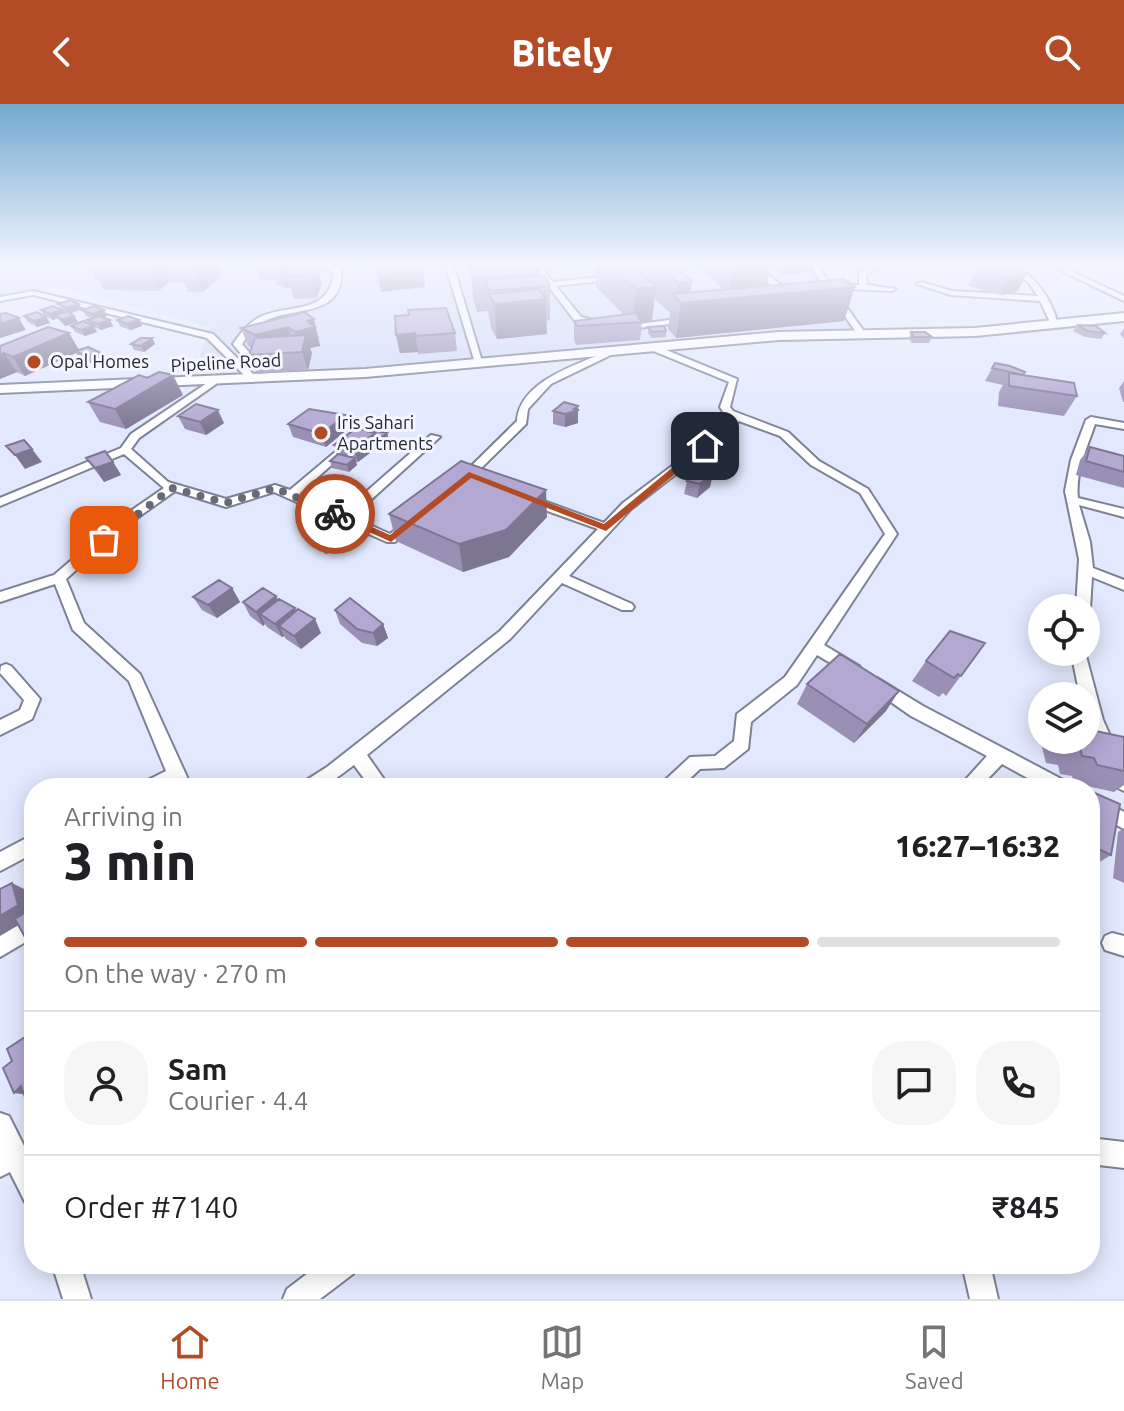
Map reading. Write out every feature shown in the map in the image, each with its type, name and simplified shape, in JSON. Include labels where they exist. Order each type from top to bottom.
[{"type":"street","points":[[143,320],[210,336],[254,372]]},
{"type":"street","points":[[254,372],[237,344],[246,332],[263,320]]},
{"type":"street","points":[[466,320],[480,363]]},
{"type":"street","points":[[581,320],[624,327],[683,320]]},
{"type":"street","points":[[852,320],[861,333]]},
{"type":"street","points":[[1053,320],[1055,324]]},
{"type":"street","name":"Pipeline Road","points":[[0,389],[213,382],[254,372],[480,363],[779,336],[861,333],[903,338],[1097,320]]},
{"type":"street","points":[[654,348],[734,381],[725,407],[742,418],[784,434],[815,463],[864,491],[891,534],[791,681],[743,719],[742,744],[718,763],[696,762],[679,778]]},
{"type":"street","points":[[457,486],[522,422],[523,408],[548,382],[613,352]]},
{"type":"street","points":[[0,502],[125,450],[135,436],[213,382]]},
{"type":"street","points":[[322,778],[505,635],[606,528],[742,418]]},
{"type":"street","points":[[1084,594],[1086,544],[1072,500],[1072,478],[1091,420],[1124,426]]},
{"type":"street","points":[[291,495],[357,437]]},
{"type":"street","points":[[344,518],[435,437]]},
{"type":"street","points":[[125,450],[172,488],[226,503],[275,488],[391,539],[424,512]]},
{"type":"street","points":[[469,475],[483,480]]},
{"type":"street","points":[[0,597],[59,578],[126,520],[172,488]]},
{"type":"street","points":[[510,492],[606,528]]},
{"type":"street","points":[[1072,500],[1124,513]]},
{"type":"street","points":[[1086,570],[1124,585]]},
{"type":"street","points":[[558,576],[627,607]]},
{"type":"street","points":[[59,578],[78,626],[135,678],[179,778]]},
{"type":"street","points":[[814,646],[917,711],[1044,778]]},
{"type":"street","points":[[1081,666],[1091,711],[1110,759],[1124,783]]},
{"type":"street","points":[[0,728],[26,714],[32,699],[6,670]]},
{"type":"street","points":[[356,754],[374,778]]},
{"type":"street","points":[[977,778],[1000,755]]},
{"type":"street","points":[[1100,808],[1124,821]]},
{"type":"street","points":[[0,862],[24,849]]},
{"type":"street","points":[[0,947],[24,931]]},
{"type":"street","points":[[0,1125],[8,1158],[24,1180]]},
{"type":"street","points":[[1100,1152],[1124,1155]]},
{"type":"street","points":[[310,1296],[333,1274]]},
{"type":"street","points":[[978,1274],[984,1299]]},
{"type":"shaded area","points":[[182,320],[857,320],[866,330],[461,359],[241,381],[197,367],[209,327]]},
{"type":"building","points":[[87,320],[109,320],[110,320],[98,324]]},
{"type":"building","points":[[117,320],[138,320],[139,320],[127,324]]},
{"type":"building","points":[[274,320],[311,320],[307,321],[315,327],[295,332],[288,327],[255,335],[241,328]]},
{"type":"building","points":[[395,320],[450,320],[455,333],[415,336],[415,333],[396,335]]},
{"type":"building","points":[[641,320],[642,322],[577,326],[574,321]]},
{"type":"building","points":[[83,321],[94,326],[81,330],[71,326]]},
{"type":"building","points":[[1077,325],[1096,326],[1105,333],[1088,331]]},
{"type":"building","points":[[664,326],[666,331],[652,332],[648,327]]},
{"type":"building","points":[[48,327],[69,333],[13,357],[4,353],[0,355],[0,346]]},
{"type":"building","points":[[911,332],[925,332],[932,337],[914,337]]},
{"type":"building","points":[[306,335],[302,352],[249,355],[255,338]]},
{"type":"building","points":[[141,338],[152,338],[141,346],[131,344]]},
{"type":"building","points":[[88,347],[99,352],[86,356],[75,351]]},
{"type":"building","points":[[995,363],[1025,372],[1023,375],[992,368]]},
{"type":"building","points":[[159,372],[173,375],[115,409],[88,402],[139,375],[147,378]]},
{"type":"building","points":[[1009,373],[1074,383],[1077,396],[1009,386]]},
{"type":"building","points":[[564,402],[578,406],[574,409],[579,410],[565,414],[553,411]]},
{"type":"building","points":[[196,404],[218,410],[200,422],[178,416]]},
{"type":"building","points":[[309,409],[345,415],[322,434],[288,424]]},
{"type":"building","points":[[356,428],[375,433],[354,449],[334,445]]},
{"type":"building","points":[[367,429],[387,433],[377,439],[375,433]]},
{"type":"building","points":[[24,440],[32,449],[15,455],[6,446]]},
{"type":"building","points":[[1090,447],[1124,456],[1124,472],[1086,461]]},
{"type":"building","points":[[105,451],[113,462],[95,468],[86,458]]},
{"type":"building","points":[[338,454],[355,458],[347,465],[330,461]]},
{"type":"building","points":[[461,461],[546,490],[506,530],[459,544],[389,514]]},
{"type":"building","points":[[697,468],[713,473],[700,484],[687,481],[696,475],[692,474]]},
{"type":"building","points":[[343,515],[358,522],[321,540],[307,533]]},
{"type":"building","points":[[219,580],[232,588],[208,605],[193,597]]},
{"type":"building","points":[[263,588],[276,596],[256,612],[243,602]]},
{"type":"building","points":[[350,598],[383,624],[373,633],[357,629],[335,610]]},
{"type":"building","points":[[279,599],[295,608],[275,624],[260,614]]},
{"type":"building","points":[[298,609],[315,619],[294,636],[279,626]]},
{"type":"building","points":[[950,631],[985,643],[961,676],[958,674],[954,678],[926,661]]},
{"type":"building","points":[[840,654],[899,691],[867,724],[807,684]]},
{"type":"building","points":[[1100,732],[1124,737],[1124,771],[1097,765],[1094,758],[1082,756],[1100,754]]},
{"type":"building","points":[[1100,795],[1120,804],[1111,855],[1100,850]]},
{"type":"building","points":[[12,883],[18,905],[0,916],[0,889]]},
{"type":"building","points":[[24,913],[24,935],[15,919]]},
{"type":"building","points":[[24,1038],[24,1094],[21,1086],[14,1093],[3,1068],[12,1061],[7,1049]]},
{"type":"way so far","points":[[104,540],[126,520],[172,488],[226,503],[275,488],[335,514]]},
{"type":"place","name":"Opal Homes","points":[[34,362]]},
{"type":"place","name":"Iris Sahari Apartments","points":[[321,433]]},
{"type":"route","points":[[335,514],[391,539],[469,475],[606,528],[627,506],[705,446]]}]
